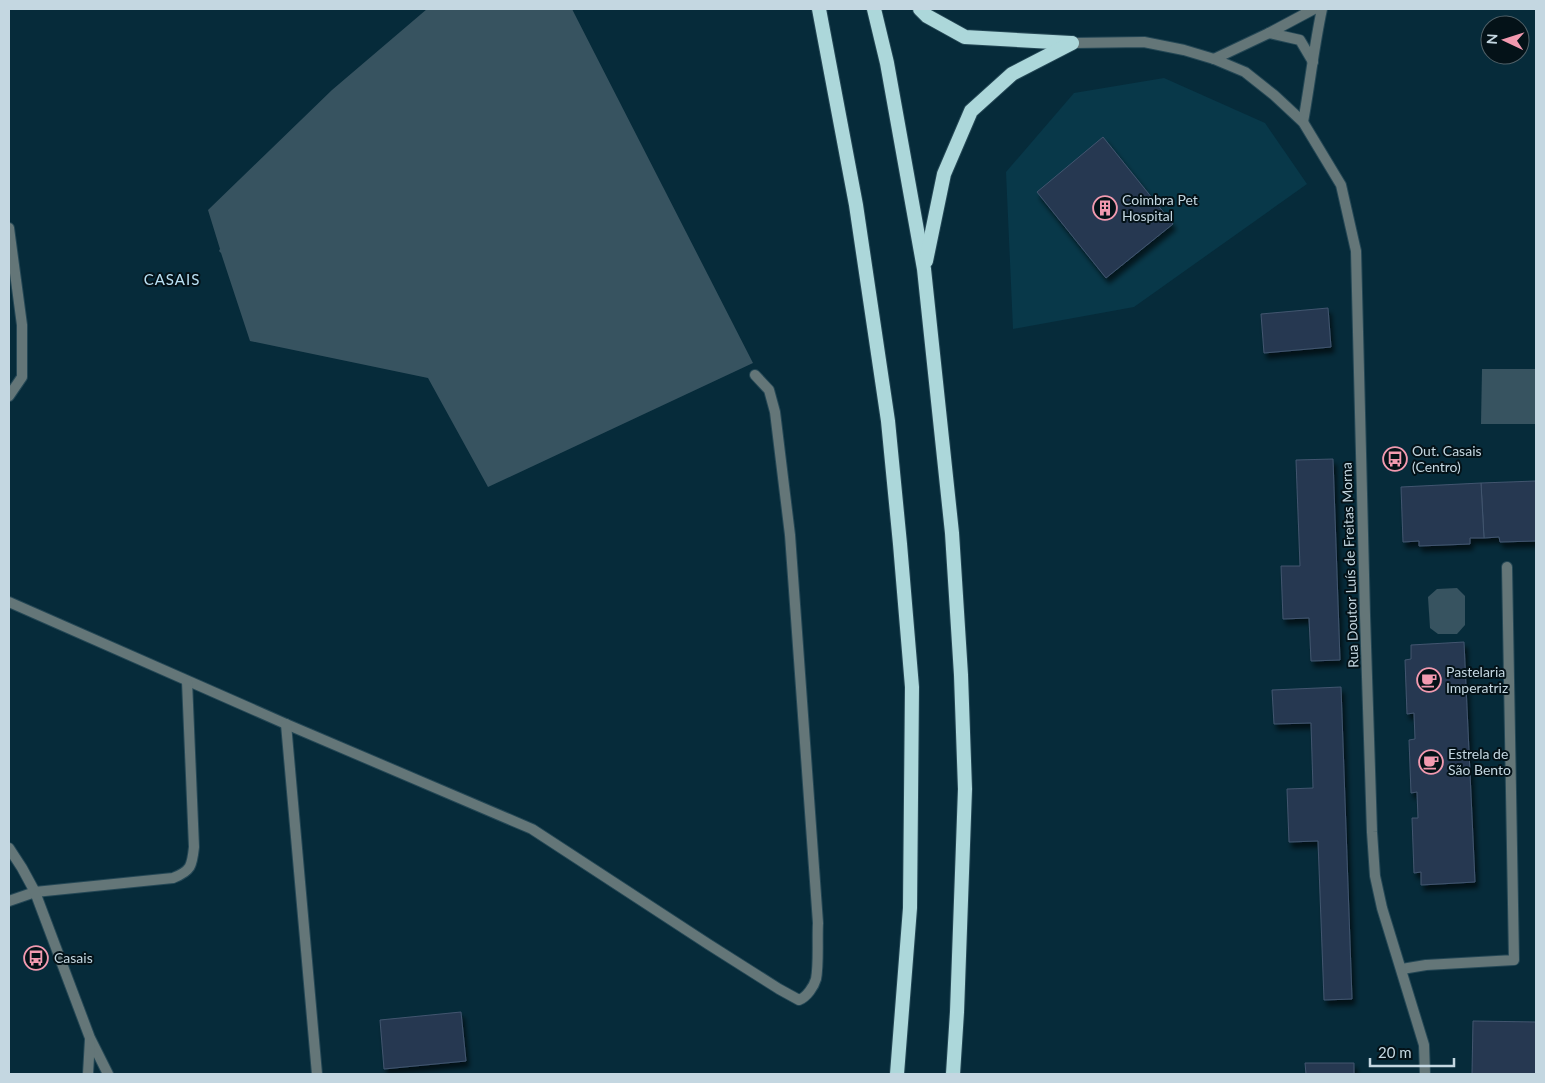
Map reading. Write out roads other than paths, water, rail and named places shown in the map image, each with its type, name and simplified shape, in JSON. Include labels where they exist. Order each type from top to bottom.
[{"type":"highway","points":[[819,9],[856,205],[888,421],[912,686],[910,908],[897,1074]]},
{"type":"highway","points":[[874,9],[887,63],[924,269],[952,533],[961,675],[965,788],[953,1074]]},
{"type":"highway","points":[[920,9],[927,16],[964,37],[1072,43]]},
{"type":"highway","points":[[924,269],[944,174],[971,111],[1012,74],[1072,43]]},
{"type":"street","points":[[1214,58],[1270,33],[1314,9]]},
{"type":"street","points":[[1303,122],[1322,9]]},
{"type":"street","points":[[1270,33],[1300,40],[1313,62]]},
{"type":"street","name":"Rua Doutor Luís de Freitas Morna","points":[[1072,43],[1144,42],[1214,58],[1246,72],[1303,122],[1341,185],[1356,251],[1365,615],[1375,876],[1424,1045],[1425,1074]]},
{"type":"street","points":[[9,228],[22,325],[22,377],[9,396]]},
{"type":"street","points":[[9,602],[286,724],[532,829],[779,989],[800,1000],[816,980],[818,924],[790,535],[775,412],[769,390],[755,375]]},
{"type":"street","points":[[1402,969],[1426,965],[1514,960],[1507,567]]},
{"type":"street","points":[[9,901],[35,892],[173,878],[186,873],[192,861],[194,847],[187,681]]},
{"type":"street","points":[[286,724],[317,1074]]},
{"type":"street","points":[[9,848],[35,892],[90,1038],[108,1074]]},
{"type":"street","points":[[88,1074],[90,1038]]},
{"type":"place","name":"Coimbra Pet Hospital","points":[[1105,208]]},
{"type":"place","name":"Out. Casais (Centro)","points":[[1395,459]]},
{"type":"place","name":"Pastelaria Imperatriz","points":[[1429,680]]},
{"type":"place","name":"Estrela de São Bento","points":[[1431,762]]},
{"type":"place","name":"Casais","points":[[36,958]]},
{"type":"district","name":"CASAIS","points":[[172,280]]}]
